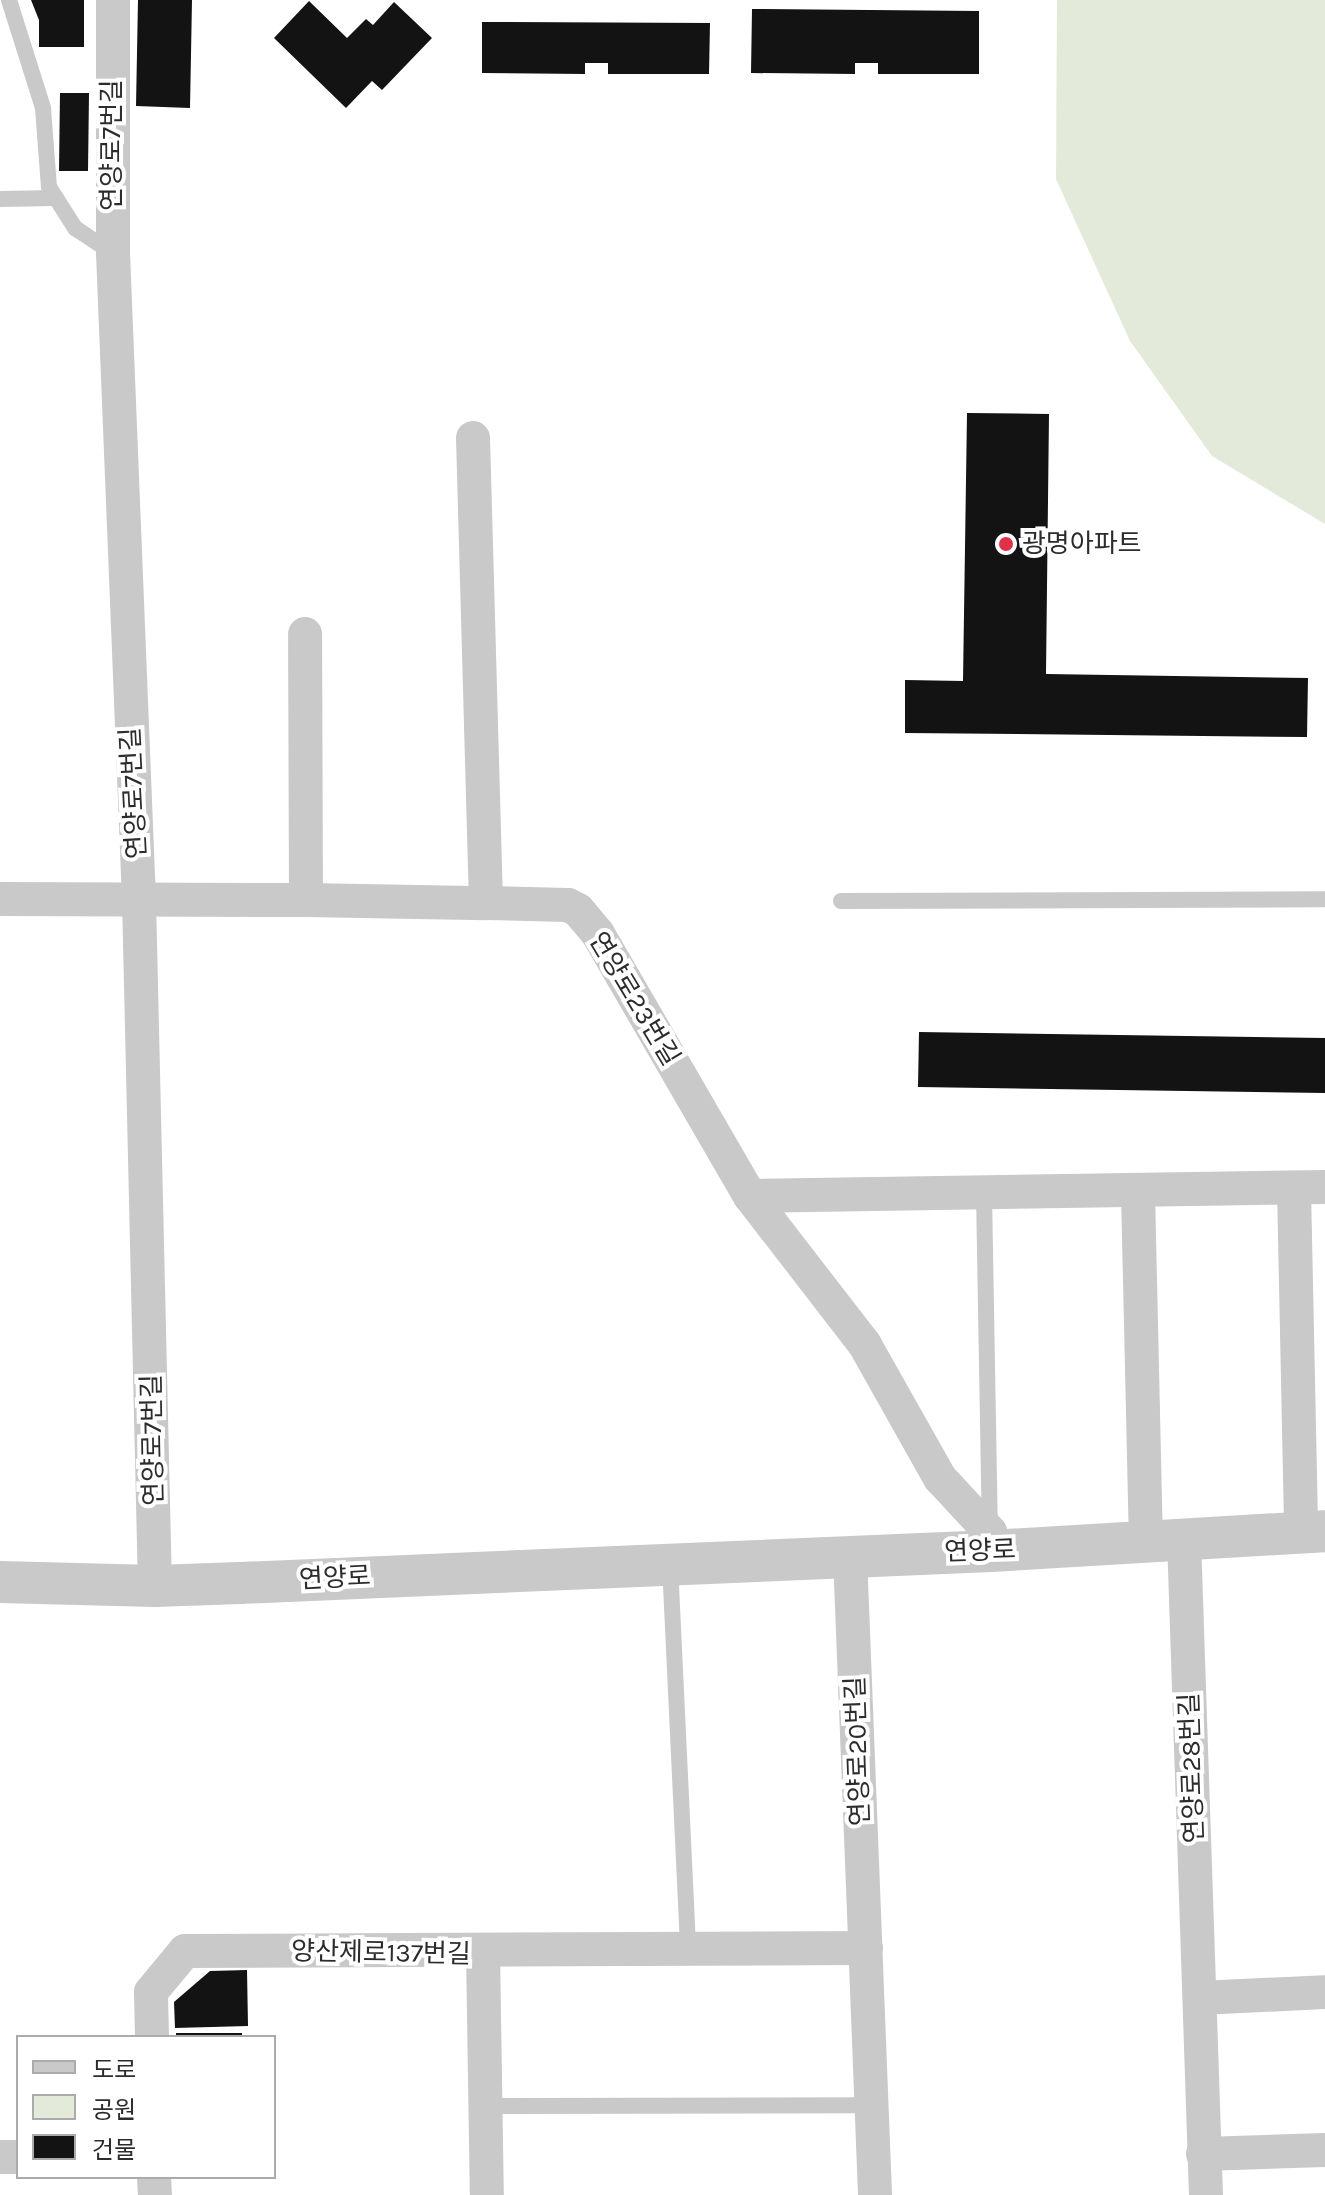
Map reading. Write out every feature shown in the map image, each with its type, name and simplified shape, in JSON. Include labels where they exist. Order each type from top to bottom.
[{"type":"street","name":"연양로7번길","points":[[113,0],[113,253],[139,899],[155,1586]]},
{"type":"street","points":[[473,438],[486,903]]},
{"type":"street","points":[[305,634],[306,900]]},
{"type":"street","name":"연양로23번길","points":[[0,899],[555,902],[578,910],[598,934],[750,1196],[865,1345],[940,1478],[991,1542]]},
{"type":"street","points":[[750,1196],[1310,1188]]},
{"type":"street","name":"연양로","points":[[0,1582],[155,1586],[850,1555],[991,1542],[1165,1540],[1313,1531],[1310,1188]]},
{"type":"street","points":[[1138,1192],[1165,1540]]},
{"type":"street","name":"연양로28번길","points":[[1165,1540],[1200,1998],[1206,2195]]},
{"type":"street","name":"연양로20번길","points":[[850,1555],[875,2195]]},
{"type":"street","points":[[483,1951],[866,1948]]},
{"type":"street","name":"양산제로137번길","points":[[152,2035],[151,1992],[185,1951],[483,1951],[487,2195]]},
{"type":"street","points":[[1200,1998],[1325,1992]]},
{"type":"street","points":[[1203,2154],[1325,2150]]},
{"type":"lane","points":[[9,0],[43,108],[49,187],[75,228],[113,253]]},
{"type":"lane","points":[[0,199],[56,198]]},
{"type":"lane","points":[[841,901],[1325,899]]},
{"type":"lane","name":"연양로","points":[[984,1193],[991,1542]]},
{"type":"lane","points":[[670,1562],[688,1950]]},
{"type":"lane","points":[[485,2106],[870,2105]]},
{"type":"green space","points":[[1057,0],[1325,0],[1325,524],[1212,456],[1130,341],[1056,179]]},
{"type":"building","points":[[31,0],[84,0],[84,47],[39,47],[39,20]]},
{"type":"building","points":[[138,0],[192,0],[190,108],[136,106]]},
{"type":"building","points":[[309,1],[347,38],[366,19],[373,25],[394,2],[432,38],[382,90],[372,81],[346,108],[274,38]]},
{"type":"building","points":[[752,9],[979,11],[979,74],[878,74],[878,63],[855,63],[855,74],[751,73]]},
{"type":"building","points":[[482,22],[710,23],[709,74],[608,74],[608,63],[585,63],[585,74],[482,73]]},
{"type":"building","points":[[60,93],[89,93],[88,171],[59,171]]},
{"type":"building","name":"광명아파트","points":[[967,413],[1049,414],[1046,674],[1308,678],[1307,737],[905,733],[905,680],[963,681]]},
{"type":"building","points":[[919,1032],[1325,1038],[1325,1093],[918,1087]]},
{"type":"building","points":[[247,1970],[248,2026],[175,2028],[174,2002],[210,1971]]},
{"type":"building","points":[[176,2033],[242,2033],[242,2035]]},
{"type":"place","name":"광명아파트","points":[[1006,544]]}]
